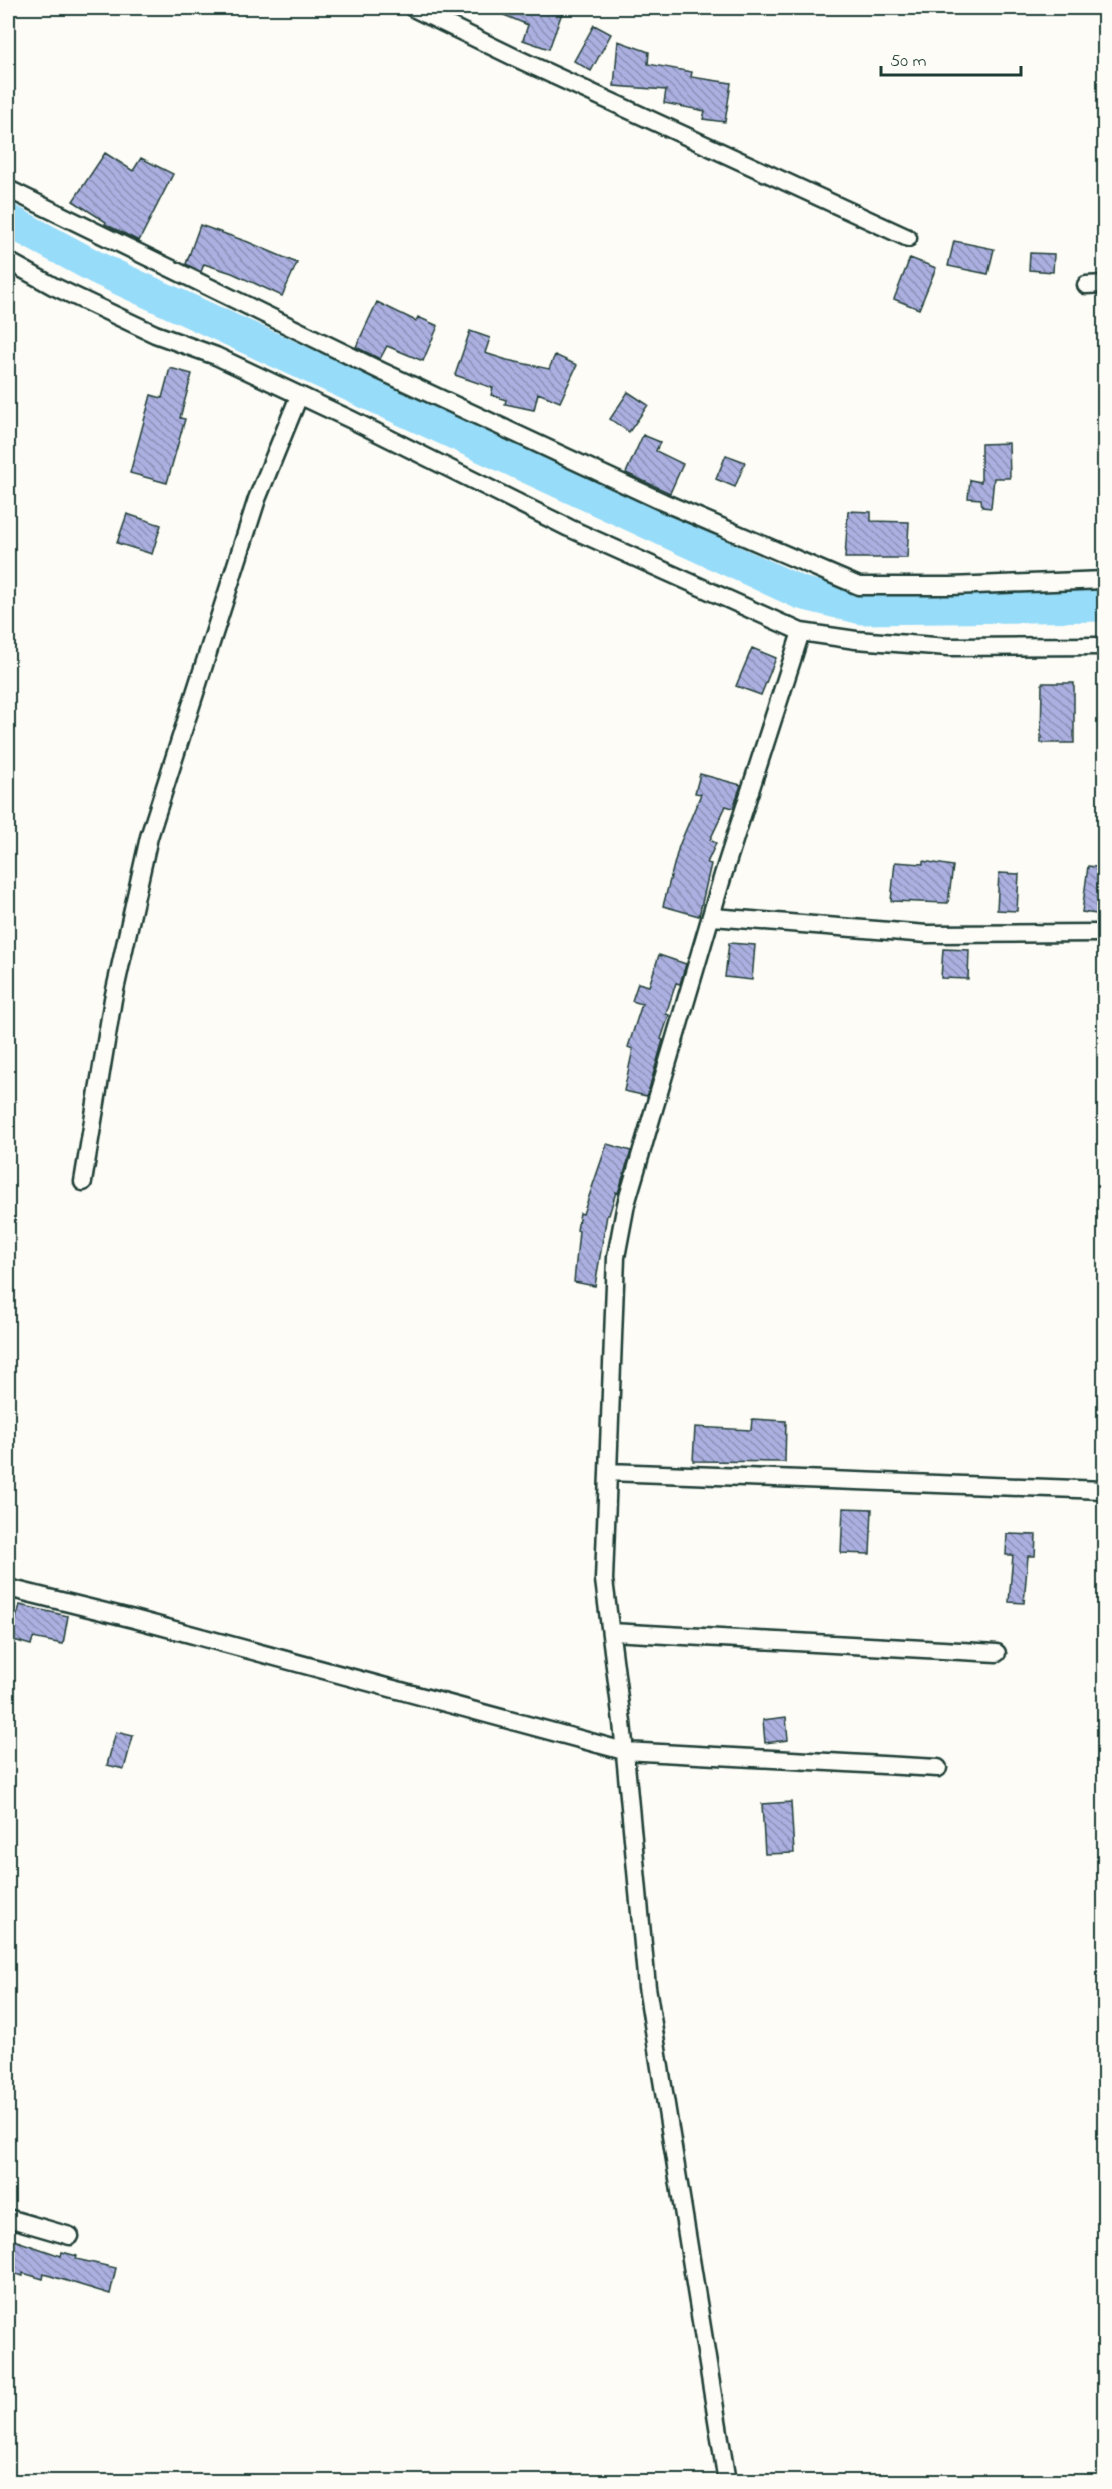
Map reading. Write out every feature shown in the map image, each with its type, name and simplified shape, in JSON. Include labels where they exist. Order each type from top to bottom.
[{"type":"street","points":[[413,8],[516,58],[908,238]]},
{"type":"street","points":[[8,189],[381,371],[663,502],[858,586],[951,586],[1104,580]]},
{"type":"street","points":[[8,261],[53,286],[145,329],[216,356],[352,420],[569,528],[801,632],[856,640],[948,647],[1104,646]]},
{"type":"street","points":[[1086,285],[1104,284]]},
{"type":"street","points":[[83,1182],[113,999],[149,837],[256,499],[298,396]]},
{"type":"street","points":[[726,2481],[647,1988],[624,1751],[604,1580],[616,1257],[619,1228],[713,917],[723,875],[801,632]]},
{"type":"street","points":[[713,917],[927,934],[1104,933]]},
{"type":"street","points":[[608,1472],[1104,1490]]},
{"type":"street","points":[[8,1588],[134,1619],[624,1751],[938,1768]]},
{"type":"street","points":[[611,1632],[997,1653]]},
{"type":"street","points":[[8,2218],[70,2236]]},
{"type":"building","points":[[487,8],[546,8],[562,13],[549,49],[523,40],[528,25]]},
{"type":"building","points":[[594,25],[611,34],[591,71],[574,61]]},
{"type":"building","points":[[618,41],[649,52],[648,64],[692,72],[691,77],[731,83],[725,122],[703,119],[705,111],[664,103],[666,90],[614,86]]},
{"type":"building","points":[[105,153],[133,171],[141,158],[173,174],[139,241],[105,224],[106,222],[73,201]]},
{"type":"building","points":[[200,225],[297,263],[282,296],[232,273],[204,264],[201,272],[186,264]]},
{"type":"building","points":[[954,241],[994,249],[988,274],[948,266]]},
{"type":"building","points":[[1030,253],[1054,254],[1053,272],[1029,270]]},
{"type":"building","points":[[910,258],[936,268],[919,309],[894,299]]},
{"type":"building","points":[[377,302],[416,321],[418,317],[438,326],[423,361],[387,346],[380,359],[356,347]]},
{"type":"building","points":[[470,331],[490,338],[485,353],[507,360],[549,369],[555,355],[577,365],[560,402],[538,393],[534,410],[505,404],[506,400],[491,395],[493,388],[455,375]]},
{"type":"building","points":[[170,368],[192,374],[180,418],[185,419],[167,483],[130,473],[151,395],[162,398]]},
{"type":"building","points":[[628,392],[648,405],[629,432],[610,419]]},
{"type":"building","points":[[643,435],[660,442],[656,451],[683,464],[670,493],[626,473]]},
{"type":"building","points":[[1009,443],[1010,478],[994,478],[991,508],[982,507],[981,499],[968,498],[970,480],[981,482],[981,444]]},
{"type":"building","points":[[726,455],[745,462],[735,487],[716,479]]},
{"type":"building","points":[[848,511],[871,512],[871,521],[909,522],[907,558],[845,558]]},
{"type":"building","points":[[127,514],[161,525],[152,554],[117,543]]},
{"type":"building","points":[[752,648],[776,658],[761,695],[736,686]]},
{"type":"building","points":[[1042,683],[1074,683],[1074,743],[1041,743]]},
{"type":"building","points":[[700,774],[741,785],[733,808],[726,806],[710,840],[716,843],[707,863],[711,864],[699,916],[663,906],[679,846],[701,794],[695,793]]},
{"type":"building","points":[[923,861],[953,866],[948,903],[891,901],[895,862],[923,864]]},
{"type":"building","points":[[1088,866],[1104,868],[1104,915],[1082,912]]},
{"type":"building","points":[[999,873],[1019,874],[1017,911],[997,910]]},
{"type":"building","points":[[729,943],[755,945],[752,980],[725,977]]},
{"type":"building","points":[[943,949],[969,950],[968,979],[941,978]]},
{"type":"building","points":[[659,955],[686,964],[680,984],[676,983],[666,1014],[669,1015],[647,1096],[624,1091],[633,1049],[628,1047],[642,1004],[632,1001],[638,983],[649,986]]},
{"type":"building","points":[[607,1144],[631,1151],[618,1193],[616,1192],[609,1215],[607,1215],[595,1286],[574,1282],[579,1231],[577,1230],[580,1213],[583,1214]]},
{"type":"building","points":[[752,1419],[786,1421],[785,1462],[693,1461],[695,1427],[751,1430]]},
{"type":"building","points":[[843,1508],[872,1509],[870,1554],[841,1553]]},
{"type":"building","points":[[1007,1534],[1036,1535],[1035,1556],[1028,1556],[1024,1603],[1009,1602],[1013,1555],[1006,1555]]},
{"type":"building","points":[[20,1605],[68,1616],[63,1644],[33,1638],[31,1645],[10,1639]]},
{"type":"building","points":[[786,1717],[788,1740],[765,1743],[763,1720]]},
{"type":"building","points":[[116,1732],[133,1736],[124,1769],[107,1765]]},
{"type":"building","points":[[791,1802],[794,1853],[765,1854],[762,1804]]},
{"type":"building","points":[[8,2238],[61,2256],[62,2252],[77,2256],[76,2259],[116,2268],[110,2294],[44,2274],[43,2279],[23,2273],[23,2276],[8,2272]]},
{"type":"waterway","points":[[8,220],[97,268],[801,593],[862,608],[1104,605]]}]
